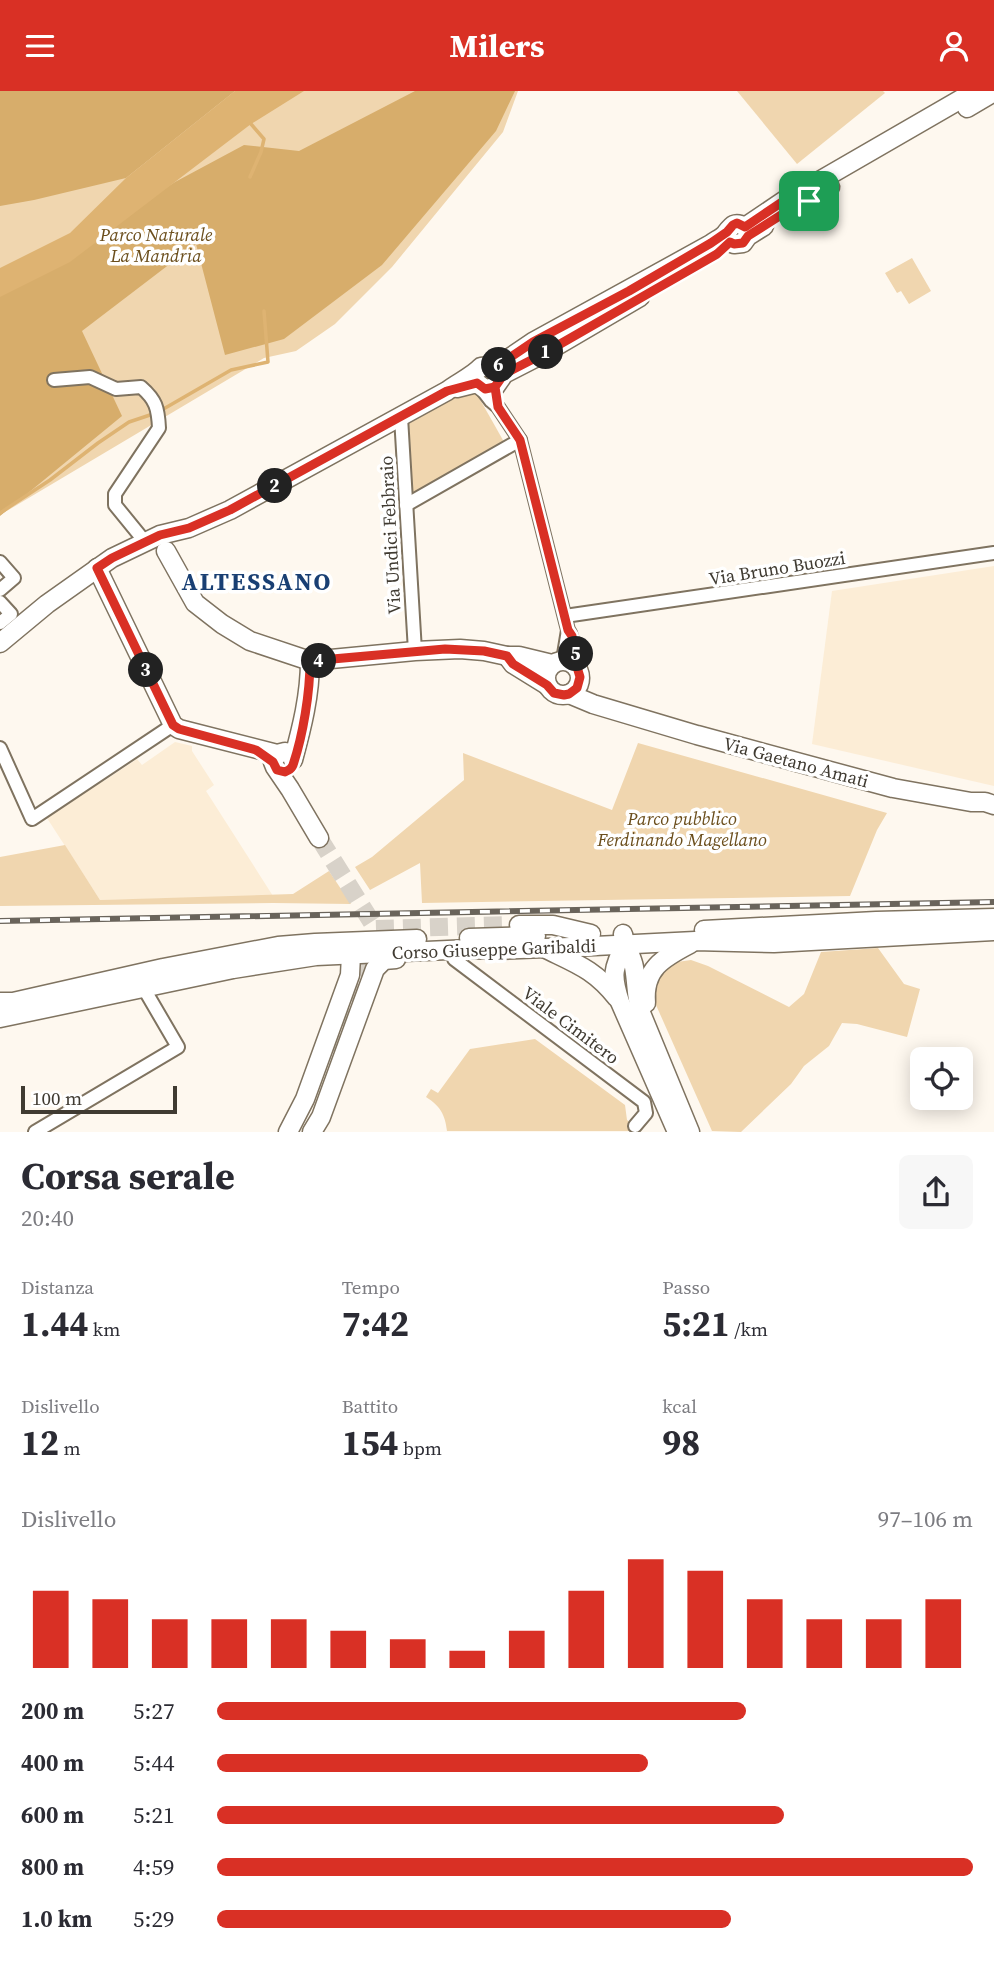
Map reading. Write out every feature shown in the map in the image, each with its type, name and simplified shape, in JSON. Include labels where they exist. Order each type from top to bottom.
[{"type":"street","points":[[0,643],[47,604],[112,558],[160,544],[230,510],[447,391],[487,379],[499,365],[533,342],[689,256],[729,237],[733,225],[737,223],[746,231],[798,199],[814,184],[975,91]]},
{"type":"street","points":[[798,199],[813,197],[994,92]]},
{"type":"street","points":[[54,380],[90,377],[116,389],[141,387],[155,401],[159,428],[115,494],[115,505],[160,544],[195,603],[250,641],[310,661],[460,649],[519,656],[568,667]]},
{"type":"street","points":[[487,379],[491,401],[520,440],[568,630],[572,636],[568,667],[577,688],[569,694],[554,693],[547,685],[513,664],[507,656]]},
{"type":"street","name":"Via Undici Febbraio","points":[[401,417],[415,651]]},
{"type":"street","points":[[406,505],[520,440]]},
{"type":"street","name":"Via Bruno Buozzi","points":[[565,616],[994,553]]},
{"type":"street","points":[[0,562],[14,578],[0,590]]},
{"type":"street","points":[[97,568],[173,725],[256,750],[282,761]]},
{"type":"street","points":[[0,602],[11,614],[0,623]]},
{"type":"street","points":[[282,761],[300,736],[310,685],[310,661]]},
{"type":"street","points":[[547,685],[546,675],[568,667]]},
{"type":"street","name":"Via Gaetano Amati","points":[[568,667],[610,708]]},
{"type":"street","name":"Via Gaetano Amati","points":[[569,694],[593,704],[697,735],[893,788],[971,802],[991,802]]},
{"type":"street","points":[[0,748],[32,819],[173,725]]},
{"type":"street","points":[[282,761],[290,789],[319,838]]},
{"type":"street","name":"Corso Giuseppe Garibaldi","points":[[0,1018],[143,987],[316,956],[543,948],[624,939],[876,921],[994,918]]},
{"type":"street","points":[[508,925],[553,925],[591,935]]},
{"type":"street","name":"Corso Giuseppe Garibaldi","points":[[0,1002],[13,1002],[278,946],[349,941],[591,935],[624,939],[774,943],[994,931]]},
{"type":"street","points":[[624,939],[615,966],[615,985],[677,1132]]},
{"type":"street","points":[[624,939],[633,963],[638,1002],[690,1132]]},
{"type":"street","points":[[649,1034],[645,998],[650,975],[661,961],[695,941]]},
{"type":"street","points":[[543,948],[590,970],[620,1002]]},
{"type":"street","points":[[312,1132],[321,1117],[377,965],[390,959],[454,959],[470,949]]},
{"type":"street","points":[[288,1132],[305,1099],[350,975],[351,955]]},
{"type":"street","name":"Viale Cimitero","points":[[454,959],[644,1102],[646,1112],[635,1126]]},
{"type":"street","points":[[35,1132],[178,1047],[143,987]]},
{"type":"street","points":[[299,1132],[313,1109],[334,1052]]},
{"type":"shaded area","points":[[235,91],[304,91],[251,124],[70,262],[0,297],[0,268],[70,233],[126,178]]},
{"type":"shaded area","points":[[994,566],[994,786],[812,744],[832,591]]},
{"type":"shaded area","points":[[175,742],[192,746],[192,751],[214,785],[206,791],[273,896],[100,900],[45,815],[100,779],[104,781],[137,759],[142,765]]},
{"type":"green space","name":"Parco Naturale La Mandria","points":[[0,91],[518,91],[503,132],[392,267],[335,324],[296,351],[264,358],[0,515]]},
{"type":"green space","points":[[0,91],[235,91],[126,178],[0,206]]},
{"type":"green space","points":[[415,91],[515,91],[496,131],[382,265],[284,339],[225,355],[196,244],[82,331],[122,416],[0,516],[0,295],[175,182],[244,145],[299,151]]},
{"type":"green space","points":[[737,91],[883,91],[885,93],[797,164]]},
{"type":"green space","points":[[912,258],[931,291],[909,304],[901,291],[897,293],[885,273]]},
{"type":"green space","points":[[473,387],[504,442],[420,496],[411,491],[409,423]]},
{"type":"green space","name":"Parco pubblico Ferdinando Magellano","points":[[638,743],[887,813],[877,830],[850,896],[422,903],[420,863],[370,890],[355,867],[372,857],[464,780],[463,753],[612,810]]},
{"type":"green space","points":[[65,845],[100,900],[293,894],[329,871],[351,904],[0,906],[0,857]]},
{"type":"green space","points":[[878,948],[904,984],[920,989],[907,1037],[857,1024],[842,1023],[829,1046],[804,1066],[791,1084],[741,1132],[712,1131],[652,996],[657,977],[663,969],[677,962],[691,960],[789,1007],[804,994],[821,952]]},
{"type":"green space","points":[[535,1039],[625,1105],[627,1120],[642,1131],[447,1131],[441,1111],[426,1097],[431,1089],[438,1093],[470,1049]]},
{"type":"waterway","points":[[250,177],[264,139],[251,124]]},
{"type":"waterway","points":[[160,411],[231,370],[268,362],[264,311]]},
{"type":"waterway","points":[[0,513],[129,422],[153,414]]},
{"type":"tunnel","points":[[319,838],[376,929]]},
{"type":"tunnel","points":[[376,929],[508,925]]},
{"type":"tunnel","points":[[334,1052],[372,942]]},
{"type":"railway","points":[[0,921],[994,902]]},
{"type":"district","name":"ALTESSANO","points":[[257,581]]},
{"type":"route","points":[[809,201],[802,209],[792,208],[748,236],[743,243],[738,245],[730,242],[717,254],[504,374],[500,378],[495,387],[485,389],[477,383],[447,391],[230,510],[189,528],[160,535],[97,568],[173,725],[256,750],[273,762],[277,770],[285,772],[292,766],[300,736],[310,685],[310,661],[445,649],[484,651],[507,656],[513,664],[547,685],[554,693],[564,695],[573,692],[580,683],[580,677],[572,636],[568,630],[520,440],[498,407],[495,387],[498,383],[500,378],[493,367],[711,243],[727,232],[729,227],[737,223],[745,227],[788,198],[794,189],[807,192],[809,201]]}]
